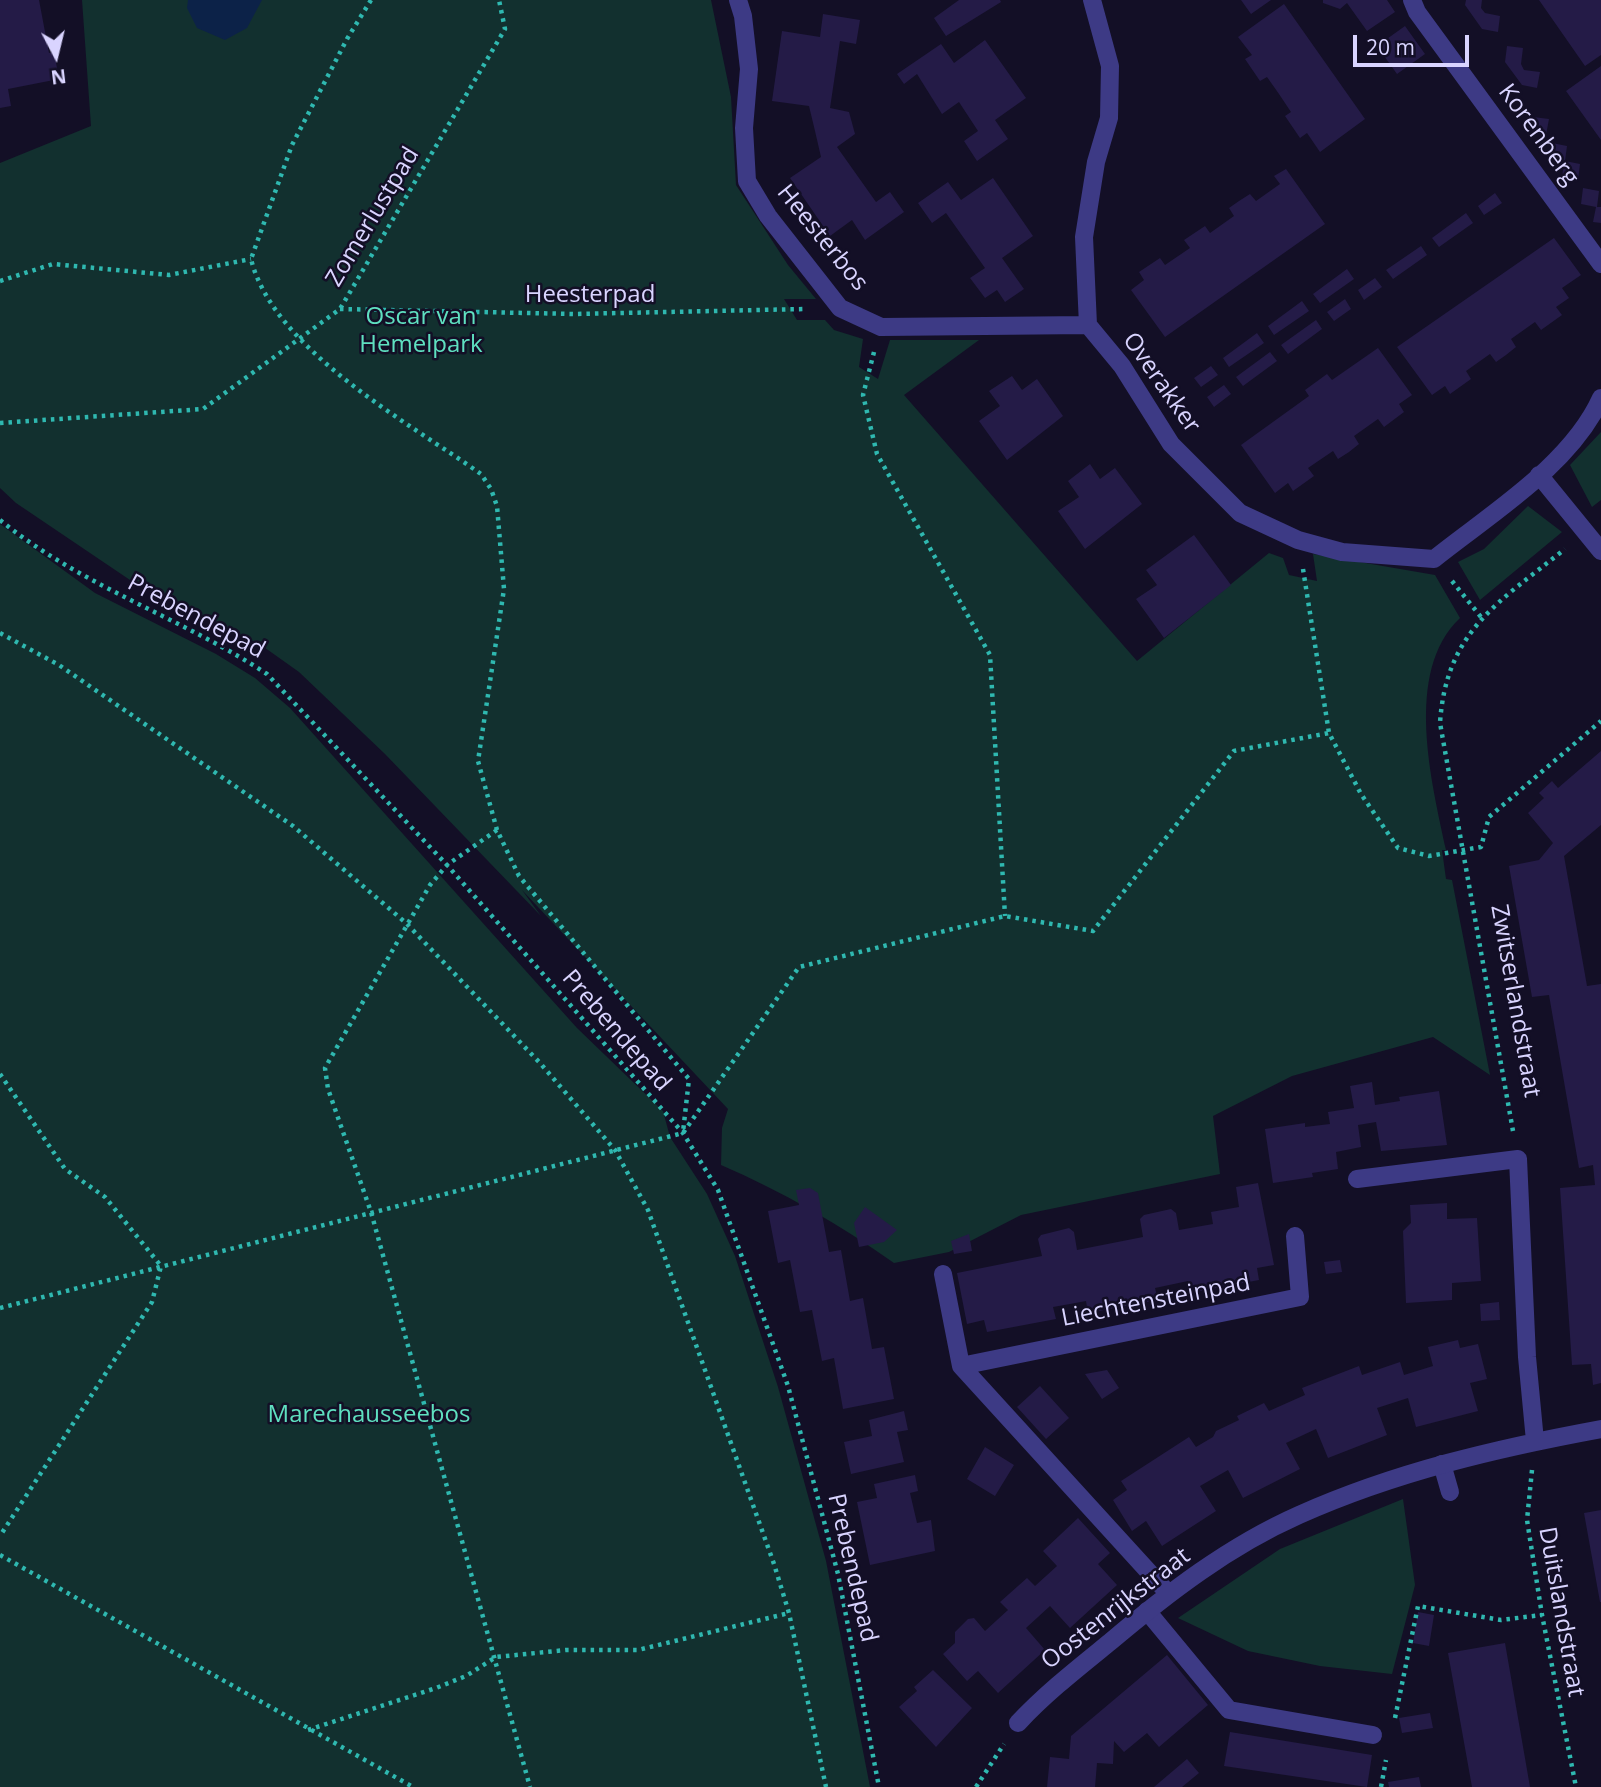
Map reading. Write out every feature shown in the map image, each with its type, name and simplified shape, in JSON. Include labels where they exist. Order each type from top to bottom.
[{"type":"street","name":"Heesterbos","points":[[738,0],[743,16],[749,69],[744,128],[747,181],[768,216],[841,308],[881,327],[1088,325]]},
{"type":"street","name":"Overakker","points":[[1092,0],[1110,66],[1109,118],[1096,162],[1084,237],[1088,325],[1122,366],[1171,444],[1240,513],[1298,540],[1342,552],[1434,559]]},
{"type":"street","name":"Korenberg","points":[[1412,0],[1417,12],[1601,264]]},
{"type":"street","points":[[1434,559],[1539,475],[1580,437],[1601,398]]},
{"type":"street","points":[[1539,475],[1601,551]]},
{"type":"street","points":[[1357,1179],[1518,1158],[1527,1357],[1535,1441]]},
{"type":"street","name":"Liechtensteinpad","points":[[961,1366],[1300,1297],[1295,1236]]},
{"type":"street","points":[[943,1274],[961,1366],[1168,1593]]},
{"type":"street","name":"Oostenrijkstraat","points":[[1018,1723],[1038,1702],[1168,1593],[1237,1549],[1297,1516],[1375,1484],[1442,1464],[1535,1441],[1601,1429]]},
{"type":"street","points":[[1442,1464],[1450,1492]]},
{"type":"street","points":[[1147,1611],[1229,1710],[1373,1735]]},
{"type":"path","points":[[371,0],[347,39],[292,145],[251,259],[255,275],[299,339],[383,408],[481,474],[491,489],[497,506],[504,589],[478,761],[497,830],[519,876],[690,1079],[683,1133]]},
{"type":"path","name":"Zomerlustpad","points":[[0,424],[203,409],[340,309],[505,29],[499,0]]},
{"type":"path","points":[[0,281],[53,264],[169,275],[251,259]]},
{"type":"path","name":"Heesterpad","points":[[340,309],[574,314],[841,308]]},
{"type":"path","points":[[881,327],[863,395],[877,454],[990,655],[1004,916]]},
{"type":"path","name":"Prebendepad","points":[[0,520],[112,593],[246,660],[267,674],[447,865],[683,1133],[718,1190],[788,1386],[838,1574],[879,1787]]},
{"type":"path","name":"Zwitserlandstraat","points":[[1518,1158],[1440,723],[1442,695],[1459,649],[1481,617],[1586,533]]},
{"type":"path","points":[[1298,540],[1329,733],[1361,794],[1398,848],[1429,856],[1464,853],[1481,848],[1489,817],[1601,721]]},
{"type":"path","points":[[1434,559],[1481,617]]},
{"type":"path","points":[[0,633],[59,665],[283,819],[406,923],[540,1063],[615,1150],[648,1210],[789,1613],[826,1787]]},
{"type":"path","points":[[0,1308],[683,1133],[799,967],[1004,916],[1093,931],[1234,751],[1329,733]]},
{"type":"path","points":[[497,830],[447,865],[430,885],[406,923],[385,968],[347,1024],[325,1068],[328,1089],[371,1212],[530,1787]]},
{"type":"path","points":[[0,1074],[65,1169],[105,1197],[161,1266]]},
{"type":"path","points":[[0,1536],[152,1302],[161,1266]]},
{"type":"path","name":"Duitslandstraat","points":[[1535,1441],[1527,1520],[1542,1615],[1576,1787]]},
{"type":"path","points":[[0,1555],[413,1787]]},
{"type":"path","points":[[1394,1722],[1418,1606],[1501,1620],[1542,1615]]},
{"type":"path","points":[[308,1730],[446,1684],[496,1657],[566,1650],[638,1650],[789,1613]]},
{"type":"path","points":[[976,1787],[1018,1723]]},
{"type":"path","points":[[1381,1787],[1389,1748]]},
{"type":"green space","name":"Oscar van Hemelpark","points":[[82,0],[711,0],[731,97],[736,185],[788,265],[816,299],[784,299],[797,320],[825,320],[834,330],[863,339],[859,367],[878,379],[890,340],[979,340],[904,395],[1137,661],[1269,553],[1283,558],[1289,575],[1317,581],[1313,554],[1435,575],[1460,618],[1442,641],[1432,668],[1427,697],[1429,761],[1446,850],[1442,850],[1446,879],[1452,880],[1490,1075],[1433,1037],[1292,1076],[1213,1116],[1220,1174],[1021,1215],[949,1252],[894,1263],[810,1210],[721,1165],[722,1128],[728,1109],[522,890],[541,916],[385,754],[299,672],[261,645],[130,580],[16,503],[0,488],[0,163],[91,126]]},
{"type":"green space","points":[[1601,432],[1601,500],[1592,507],[1570,465]]},
{"type":"green space","points":[[1528,506],[1562,532],[1480,600],[1458,562],[1484,549]]},
{"type":"green space","name":"Marechausseebos","points":[[0,524],[95,593],[216,654],[255,678],[290,708],[577,1028],[663,1111],[670,1137],[707,1194],[735,1256],[778,1387],[826,1561],[870,1787],[0,1787]]},
{"type":"green space","points":[[1403,1499],[1415,1585],[1392,1674],[1320,1666],[1248,1651],[1178,1618],[1280,1549]]},
{"type":"water","points":[[188,0],[262,0],[247,28],[225,40],[197,28],[187,8]]},
{"type":"building","points":[[0,0],[39,0],[49,53],[54,52],[59,79],[8,89],[11,106],[0,108]]},
{"type":"building","points":[[959,0],[1001,2],[946,36],[934,18]]},
{"type":"building","points":[[1241,0],[1271,0],[1251,14]]},
{"type":"building","points":[[1323,0],[1387,0],[1395,12],[1367,31],[1347,3],[1340,9],[1323,3]]},
{"type":"building","points":[[1466,0],[1482,0],[1481,8],[1485,13],[1500,16],[1498,32],[1482,29],[1465,5]]},
{"type":"building","points":[[1539,0],[1601,0],[1601,55],[1585,66]]},
{"type":"building","points":[[1284,4],[1365,119],[1320,152],[1307,133],[1300,138],[1285,116],[1291,112],[1267,77],[1260,81],[1245,59],[1252,55],[1238,37]]},
{"type":"building","points":[[823,14],[860,20],[856,44],[840,41],[830,108],[849,112],[855,134],[837,147],[876,202],[890,192],[904,212],[865,240],[852,220],[830,236],[790,178],[821,157],[809,106],[772,101],[782,31],[820,37]]},
{"type":"building","points":[[1405,26],[1425,54],[1397,74],[1377,46]]},
{"type":"building","points":[[985,40],[1026,98],[995,120],[1008,139],[977,161],[964,141],[978,131],[959,102],[942,114],[917,74],[904,84],[897,74],[941,44],[954,63]]},
{"type":"building","points":[[1507,46],[1523,48],[1521,64],[1524,70],[1540,72],[1537,88],[1522,85],[1505,62]]},
{"type":"building","points":[[1601,66],[1601,140],[1566,91]]},
{"type":"building","points":[[1533,117],[1549,119],[1546,135],[1530,132]]},
{"type":"building","points":[[1552,143],[1567,146],[1565,161],[1580,164],[1578,180],[1562,177],[1564,162],[1549,159]]},
{"type":"building","points":[[1286,169],[1325,224],[1165,337],[1131,290],[1144,280],[1139,272],[1160,258],[1165,265],[1190,248],[1184,240],[1205,226],[1210,233],[1234,216],[1229,208],[1250,194],[1256,201],[1280,184],[1274,176]]},
{"type":"building","points":[[993,178],[1033,236],[1002,258],[1024,289],[1005,302],[997,290],[985,298],[970,278],[985,268],[946,213],[932,223],[918,203],[948,182],[961,200]]},
{"type":"building","points":[[1583,188],[1599,191],[1597,207],[1601,207],[1601,223],[1593,222],[1596,207],[1581,204]]},
{"type":"building","points":[[1495,193],[1502,203],[1484,215],[1478,206]]},
{"type":"building","points":[[1466,213],[1473,223],[1439,247],[1432,238]]},
{"type":"building","points":[[1554,238],[1581,275],[1562,288],[1569,298],[1556,307],[1562,315],[1541,330],[1535,322],[1511,339],[1516,347],[1506,355],[1496,362],[1490,354],[1466,371],[1471,379],[1450,394],[1445,386],[1432,395],[1397,347]]},
{"type":"building","points":[[1421,246],[1427,255],[1393,279],[1386,270]]},
{"type":"building","points":[[1347,269],[1354,279],[1320,303],[1313,294]]},
{"type":"building","points":[[1375,278],[1382,287],[1364,300],[1358,290]]},
{"type":"building","points":[[1345,299],[1351,309],[1334,321],[1327,312]]},
{"type":"building","points":[[1302,301],[1309,311],[1274,335],[1268,326]]},
{"type":"building","points":[[1316,320],[1322,329],[1288,354],[1281,345]]},
{"type":"building","points":[[1257,333],[1264,343],[1229,367],[1223,358]]},
{"type":"building","points":[[1378,348],[1412,395],[1399,404],[1404,412],[1384,427],[1378,419],[1354,436],[1359,444],[1349,452],[1338,459],[1333,451],[1308,468],[1314,476],[1293,491],[1288,483],[1275,493],[1241,445],[1309,396],[1305,390],[1327,374],[1332,380]]},
{"type":"building","points":[[1270,352],[1277,361],[1243,386],[1236,377]]},
{"type":"building","points":[[1211,366],[1218,375],[1201,387],[1194,378]]},
{"type":"building","points":[[1012,376],[1022,390],[1037,379],[1063,416],[1007,460],[979,421],[1000,406],[989,391]]},
{"type":"building","points":[[1224,385],[1231,394],[1214,407],[1207,397]]},
{"type":"building","points":[[1090,464],[1100,479],[1115,468],[1142,504],[1085,549],[1058,511],[1079,497],[1068,481]]},
{"type":"building","points":[[1194,535],[1231,585],[1164,638],[1136,599],[1157,585],[1146,570]]},
{"type":"building","points":[[1601,751],[1601,825],[1564,856],[1587,986],[1601,984],[1601,1383],[1593,1385],[1591,1364],[1572,1365],[1560,1188],[1595,1185],[1593,1165],[1579,1168],[1549,995],[1532,997],[1509,866],[1539,860],[1553,843],[1528,813],[1544,798],[1539,793],[1552,781],[1558,788]]},
{"type":"building","points":[[1372,1082],[1375,1105],[1400,1101],[1399,1097],[1439,1091],[1447,1145],[1381,1151],[1376,1122],[1358,1125],[1361,1147],[1336,1152],[1338,1169],[1312,1173],[1313,1177],[1273,1183],[1265,1129],[1305,1123],[1305,1127],[1330,1124],[1328,1112],[1354,1108],[1350,1086]]},
{"type":"building","points":[[1258,1183],[1274,1265],[1257,1268],[1259,1280],[1190,1293],[1188,1281],[1155,1288],[1158,1300],[1088,1313],[1086,1301],[1053,1307],[1056,1319],[987,1332],[984,1320],[967,1324],[957,1273],[1042,1256],[1038,1239],[1041,1235],[1069,1228],[1074,1232],[1077,1250],[1143,1237],[1140,1219],[1144,1215],[1171,1209],[1176,1213],[1179,1230],[1213,1224],[1211,1212],[1239,1207],[1236,1187]]},
{"type":"building","points":[[810,1188],[818,1193],[829,1252],[841,1250],[850,1301],[863,1298],[872,1349],[884,1347],[894,1399],[843,1409],[834,1358],[822,1361],[812,1310],[800,1312],[790,1260],[778,1263],[768,1211],[799,1205],[796,1190]]},
{"type":"building","points":[[1447,1203],[1447,1219],[1477,1218],[1481,1281],[1452,1283],[1452,1300],[1406,1303],[1403,1231],[1411,1223],[1410,1205]]},
{"type":"building","points":[[865,1207],[897,1230],[884,1242],[859,1247],[854,1223]]},
{"type":"building","points":[[969,1234],[972,1251],[954,1254],[951,1241]]},
{"type":"building","points":[[1340,1260],[1342,1272],[1326,1274],[1324,1262]]},
{"type":"building","points":[[1499,1302],[1500,1320],[1481,1321],[1480,1304]]},
{"type":"building","points":[[1458,1340],[1460,1348],[1478,1344],[1487,1379],[1470,1383],[1478,1411],[1416,1427],[1408,1398],[1377,1408],[1387,1435],[1328,1458],[1316,1429],[1286,1443],[1300,1469],[1243,1498],[1228,1470],[1200,1486],[1216,1511],[1162,1546],[1146,1521],[1132,1531],[1113,1500],[1127,1490],[1121,1481],[1189,1437],[1196,1447],[1213,1437],[1216,1431],[1239,1420],[1237,1416],[1264,1403],[1269,1411],[1305,1395],[1302,1388],[1359,1366],[1362,1375],[1400,1362],[1404,1375],[1433,1366],[1428,1347]]},
{"type":"building","points":[[1107,1370],[1119,1388],[1102,1399],[1085,1374]]},
{"type":"building","points":[[1040,1386],[1069,1418],[1046,1439],[1017,1407]]},
{"type":"building","points":[[904,1411],[908,1430],[897,1432],[904,1462],[851,1474],[844,1442],[872,1436],[869,1420]]},
{"type":"building","points":[[985,1447],[1014,1465],[995,1496],[967,1479]]},
{"type":"building","points":[[915,1475],[918,1491],[910,1493],[917,1523],[931,1520],[935,1551],[870,1565],[857,1502],[877,1498],[874,1484]]},
{"type":"building","points":[[1601,1510],[1601,1602],[1600,1602],[1584,1513]]},
{"type":"building","points":[[1078,1518],[1110,1553],[1098,1564],[1117,1585],[1070,1628],[1050,1606],[1026,1628],[1045,1650],[998,1693],[978,1671],[967,1681],[943,1654],[955,1643],[955,1632],[968,1619],[974,1618],[985,1631],[1008,1610],[1000,1602],[1027,1578],[1035,1586],[1057,1566],[1043,1551]]},
{"type":"building","points":[[1418,1612],[1434,1615],[1429,1646],[1413,1643]]},
{"type":"building","points":[[1505,1643],[1530,1787],[1472,1787],[1448,1653]]},
{"type":"building","points":[[1167,1655],[1208,1705],[1159,1747],[1147,1733],[1124,1752],[1114,1741],[1113,1764],[1097,1763],[1095,1787],[1047,1787],[1050,1757],[1069,1759],[1071,1736]]},
{"type":"building","points":[[933,1670],[972,1708],[936,1747],[899,1707],[917,1691],[914,1687]]},
{"type":"building","points":[[1430,1713],[1433,1728],[1402,1733],[1399,1718]]},
{"type":"building","points":[[1230,1732],[1372,1755],[1367,1787],[1224,1766]]},
{"type":"building","points":[[1187,1759],[1199,1773],[1182,1787],[1154,1787]]},
{"type":"building","points":[[1419,1777],[1421,1787],[1389,1787],[1388,1782]]}]
